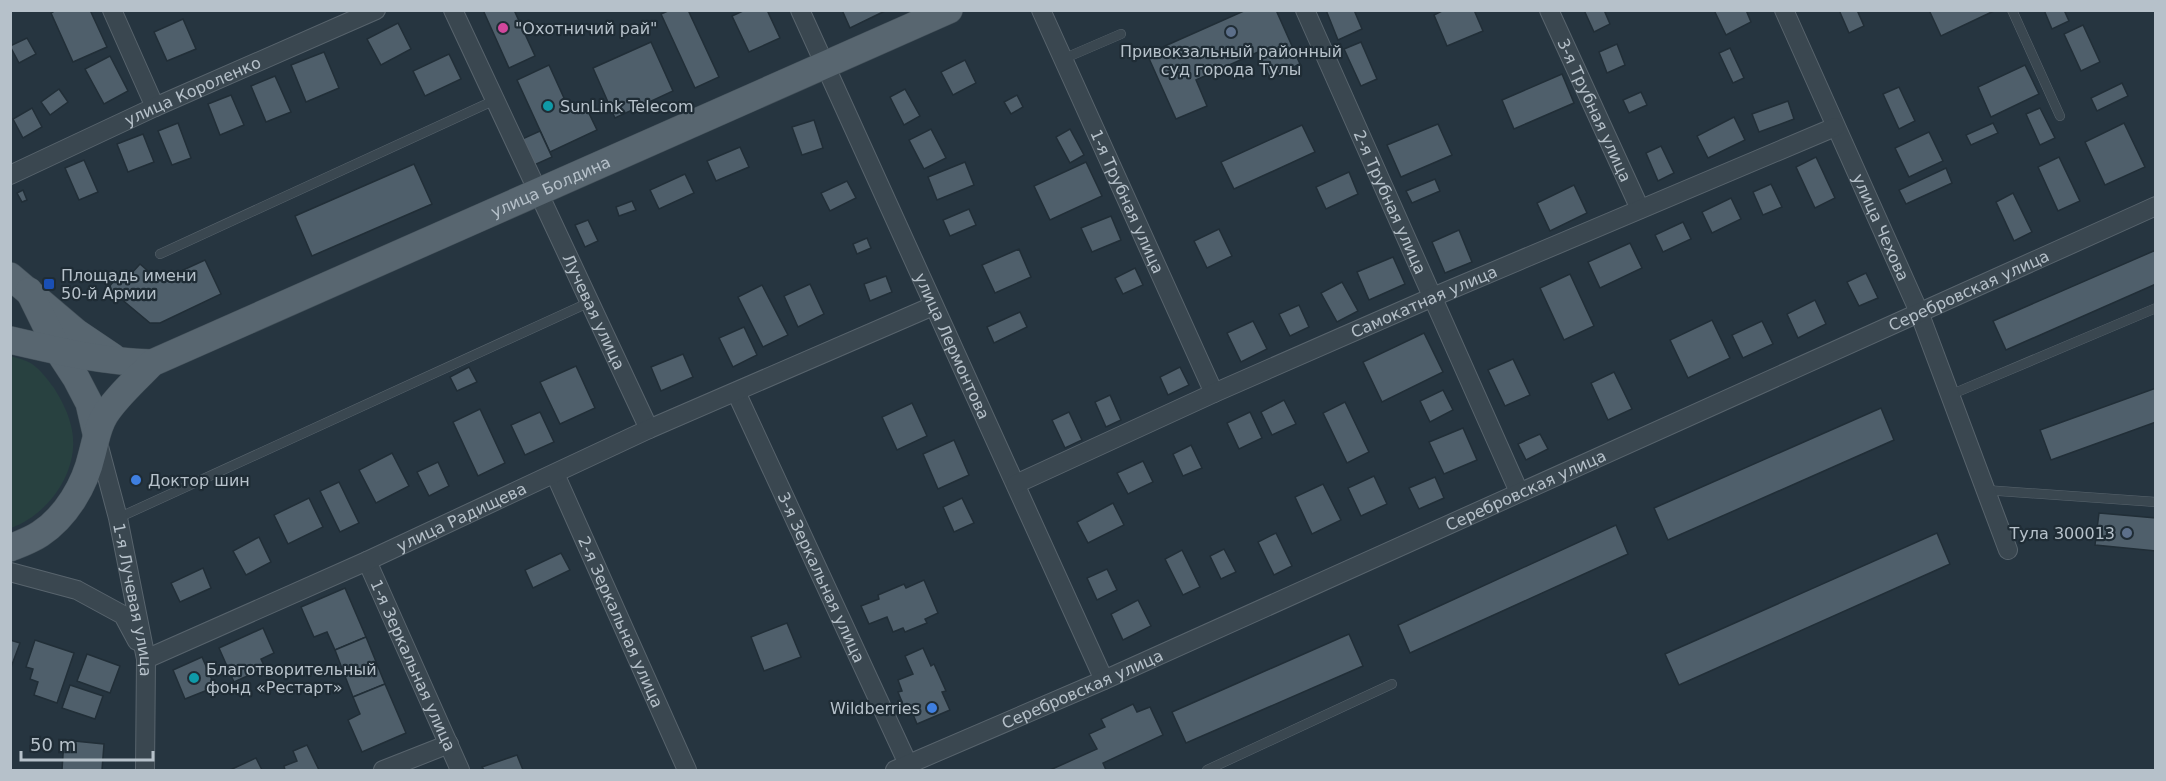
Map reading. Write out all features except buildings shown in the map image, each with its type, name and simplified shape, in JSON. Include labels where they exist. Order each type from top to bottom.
[{"type":"main road","name":"улица Болдина","points":[[152,363],[539,194],[949,10]]},
{"type":"main road","points":[[20,283],[76,332],[124,363]]},
{"type":"main road","points":[[20,283],[89,403],[96,434]]},
{"type":"main road","points":[[10,340],[59,352],[124,363],[152,363]]},
{"type":"main road","points":[[10,548],[40,534],[66,511],[84,479],[96,434],[110,408],[152,363]]},
{"type":"street","points":[[112,10],[155,107]]},
{"type":"street","name":"улица Короленко","points":[[10,175],[352,15],[376,10]]},
{"type":"street","name":"Лучевая улица","points":[[453,10],[649,429]]},
{"type":"street","name":"улица Лермонтова","points":[[800,10],[1104,681]]},
{"type":"street","name":"1-я Трубная улица","points":[[1041,10],[1214,393]]},
{"type":"street","name":"2-я Трубная улица","points":[[1305,10],[1518,492]]},
{"type":"street","name":"3-я Трубная улица","points":[[1549,10],[1640,209]]},
{"type":"street","name":"улица Чехова","points":[[1784,10],[1919,312],[2008,550]]},
{"type":"street","name":"Самокатная улица","points":[[1016,484],[1214,393],[1432,297],[1835,127]]},
{"type":"street","name":"Серебровская улица","points":[[902,767],[1104,681],[1518,492],[2156,206]]},
{"type":"street","name":"улица Радищева","points":[[146,659],[367,561],[649,429],[933,306]]},
{"type":"street","name":"3-я Зеркальная улица","points":[[736,392],[902,767]]},
{"type":"street","name":"1-я Лучевая улица","points":[[96,434],[118,518],[146,659],[145,771]]},
{"type":"street","name":"2-я Зеркальная улица","points":[[555,474],[687,771]]},
{"type":"street","name":"1-я Зеркальная улица","points":[[367,561],[460,771]]},
{"type":"street","points":[[10,572],[77,590],[123,615],[146,659]]},
{"type":"street","points":[[383,771],[449,744]]},
{"type":"lane","points":[[2012,10],[2060,116]]},
{"type":"lane","points":[[1063,59],[1121,34]]},
{"type":"lane","points":[[160,254],[495,100]]},
{"type":"lane","points":[[118,518],[590,302]]},
{"type":"lane","points":[[1950,395],[2156,308]]},
{"type":"lane","points":[[1985,490],[2156,502]]},
{"type":"lane","points":[[1207,771],[1392,684]]},
{"type":"green space","points":[[10,356],[35,366],[54,388],[69,419],[73,445],[66,476],[58,490],[37,513],[11,528]]},
{"type":"place","name":"\"Охотничий рай\"","points":[[503,28]]},
{"type":"place","name":"Привокзальный районный суд города Тулы","points":[[1231,32]]},
{"type":"place","name":"SunLink Telecom","points":[[548,106]]},
{"type":"place","name":"Площадь имени 50-й Армии","points":[[49,284]]},
{"type":"place","name":"Доктор шин","points":[[136,480]]},
{"type":"place","name":"Тула 300013","points":[[2127,533]]},
{"type":"place","name":"Благотворительный фонд «Рестарт»","points":[[194,678]]},
{"type":"place","name":"Wildberries","points":[[932,708]]}]
